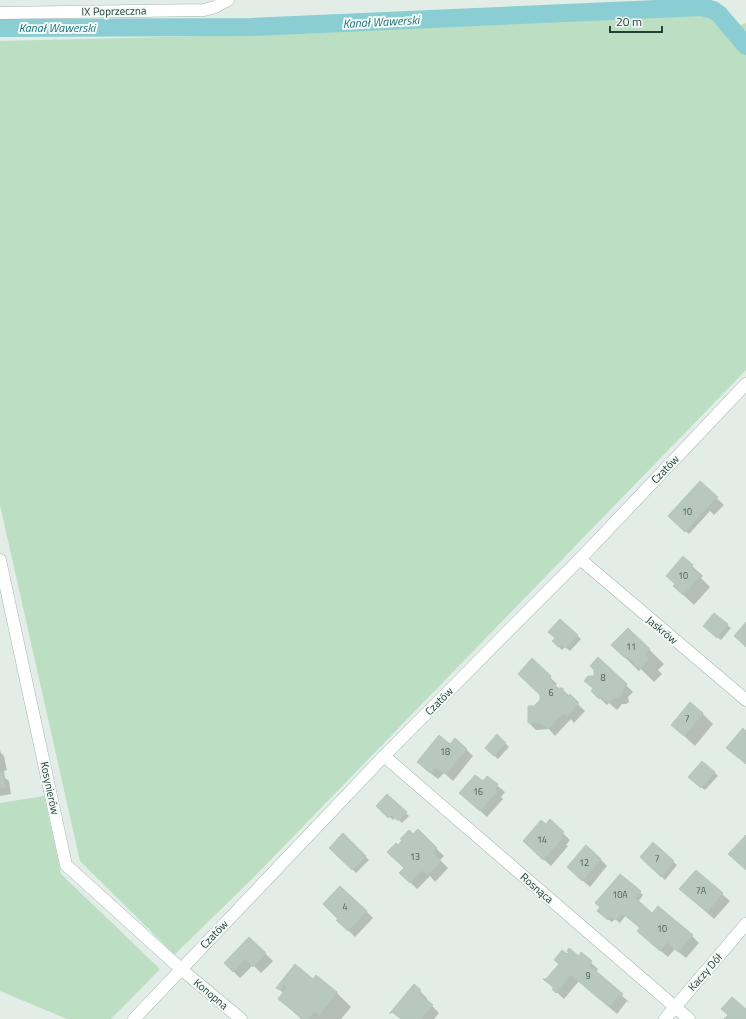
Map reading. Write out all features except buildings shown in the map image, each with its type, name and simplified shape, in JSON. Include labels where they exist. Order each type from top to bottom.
[{"type":"street","name":"IX Poprzeczna","points":[[0,13],[204,10],[215,8],[227,1]]},
{"type":"street","name":"Czatów","points":[[134,1019],[384,756],[580,559],[746,384]]},
{"type":"street","name":"Jaskrów","points":[[580,559],[746,700]]},
{"type":"street","name":"Kosynierów","points":[[0,560],[66,865],[181,969]]},
{"type":"street","name":"Rosnąca","points":[[384,756],[689,1019]]},
{"type":"street","name":"Kaczy Dół","points":[[665,1019],[746,924]]},
{"type":"street","name":"Konopna","points":[[181,969],[241,1019]]},
{"type":"green space","points":[[705,0],[726,10],[741,25],[746,23],[746,370],[251,880],[174,955],[80,861],[0,505],[0,41],[285,34],[664,13],[661,1]]},
{"type":"green space","points":[[44,796],[61,874],[160,969],[111,1019],[67,1019],[0,991],[0,803]]},
{"type":"waterway","name":"Kanał Wawerski","points":[[0,28],[251,27],[702,7],[713,10],[719,14],[746,46]]}]
